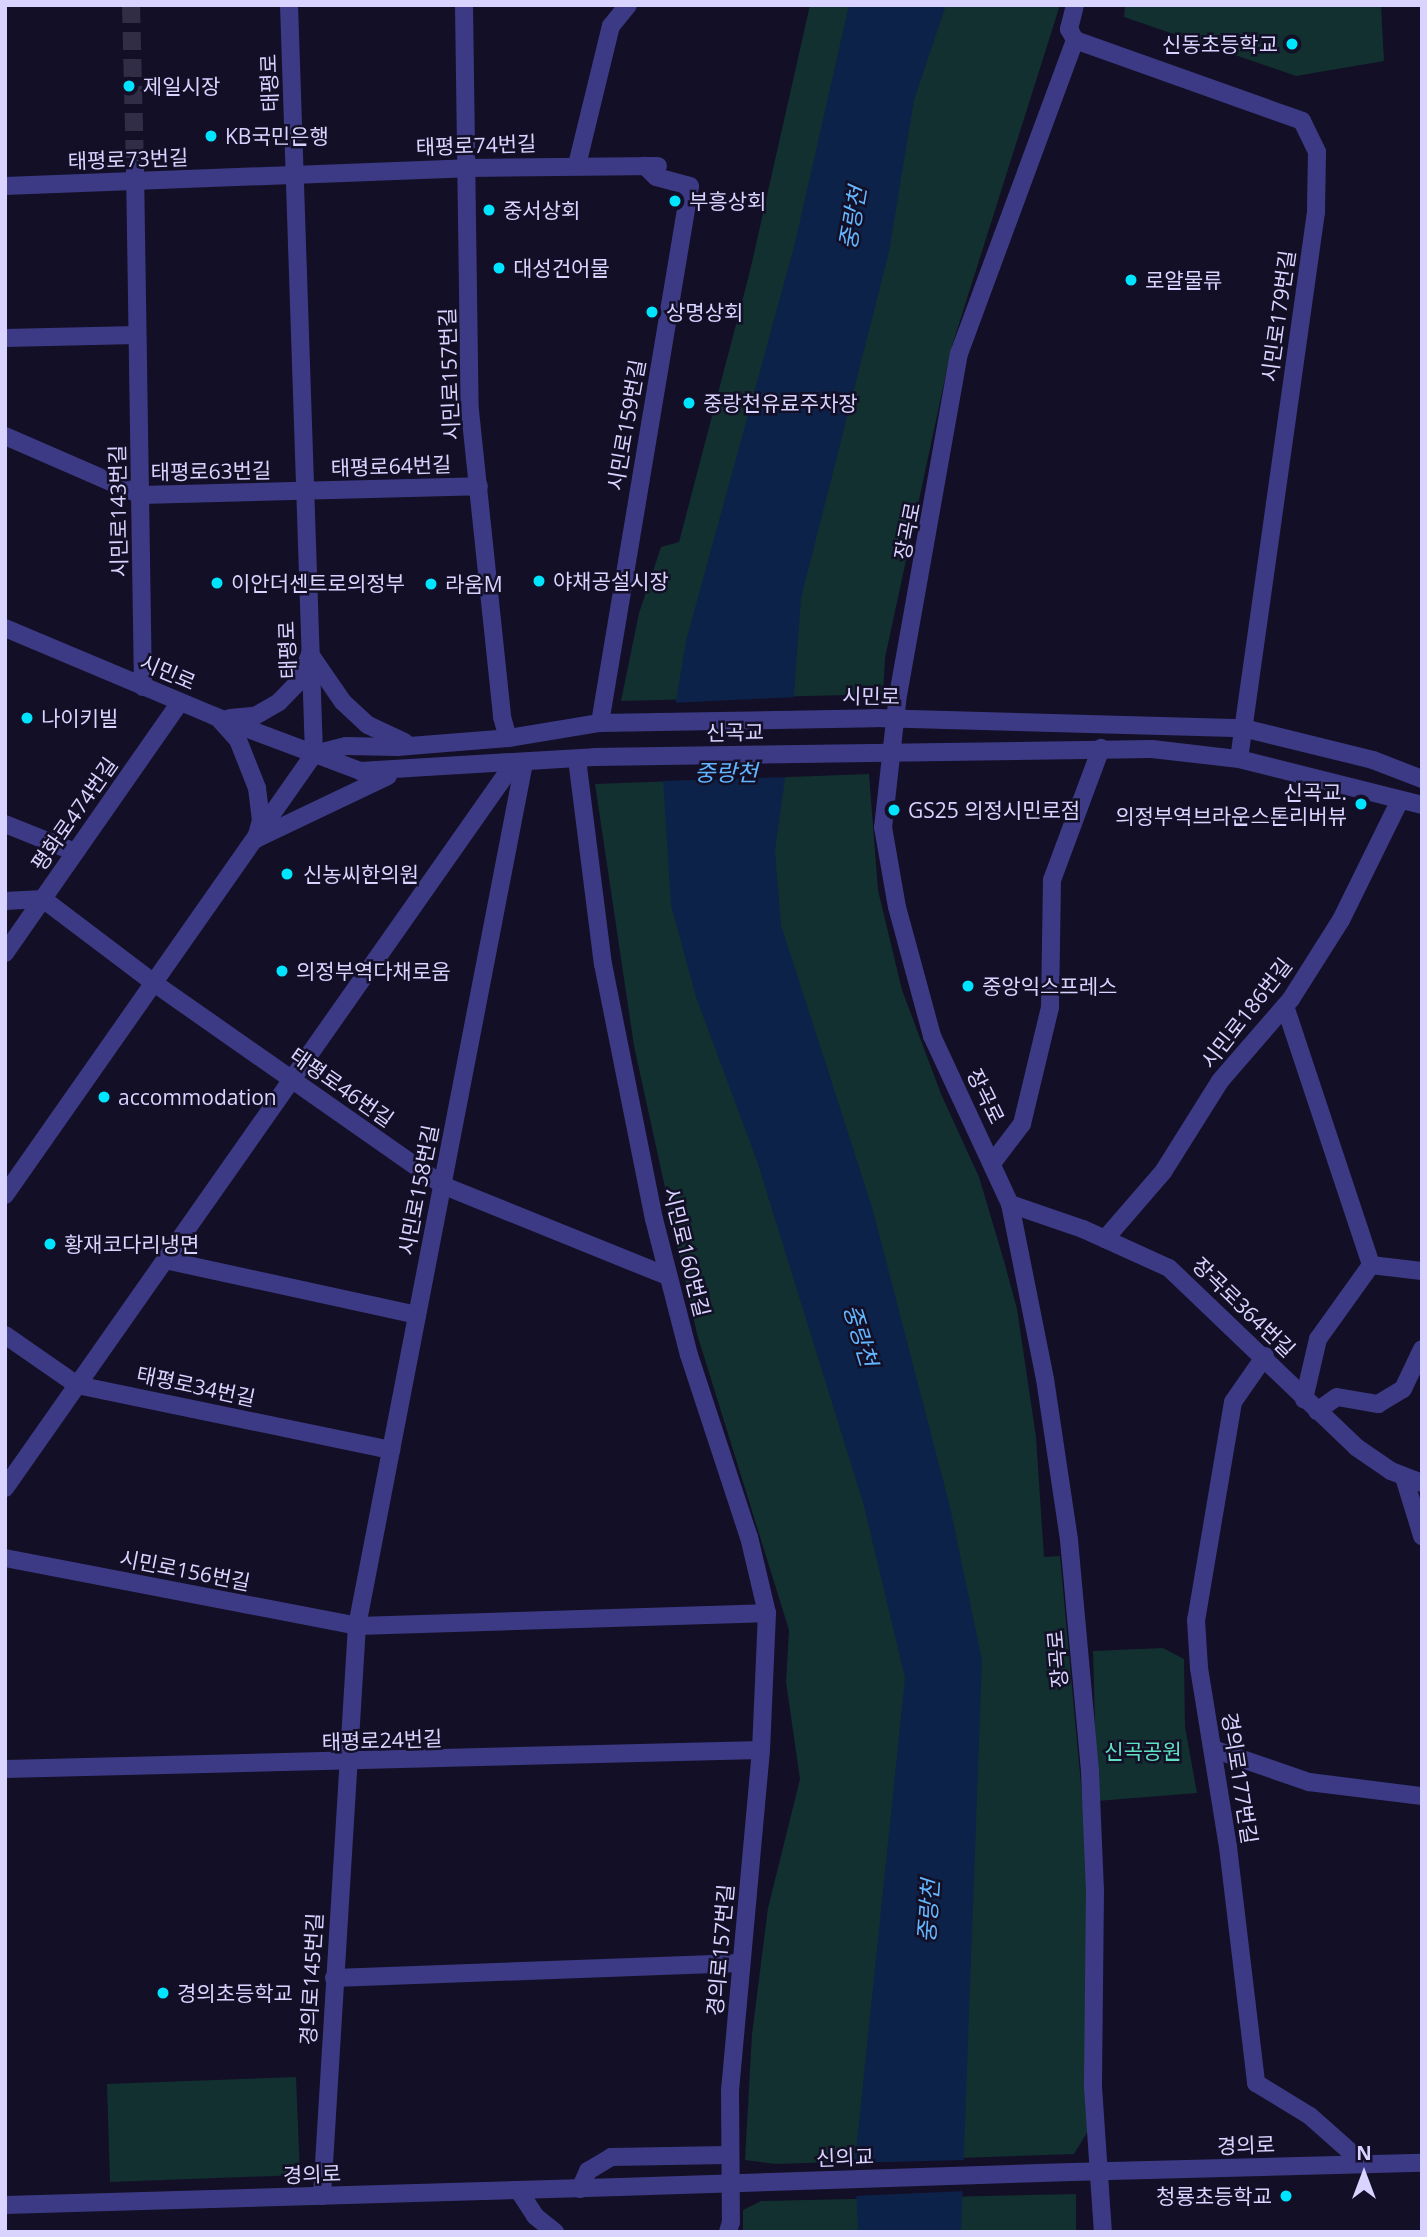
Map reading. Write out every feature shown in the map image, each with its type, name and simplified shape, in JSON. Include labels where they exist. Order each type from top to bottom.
[{"type":"street","name":"태평로","points":[[289,5],[314,754]]},
{"type":"street","name":"시민로157번길","points":[[464,5],[470,411],[502,717],[508,738]]},
{"type":"street","points":[[577,165],[611,26],[610,5]]},
{"type":"street","points":[[611,26],[628,5]]},
{"type":"street","name":"장곡로","points":[[1075,5],[1069,29],[1075,40],[959,353],[895,719],[884,752],[883,827],[897,907],[932,1036],[993,1162],[1010,1204],[1045,1379],[1071,1566],[1093,1808],[1093,2076],[1102,2171],[1103,2232]]},
{"type":"street","name":"시민로179번길","points":[[1075,40],[1302,121],[1317,152],[1316,212],[1239,759]]},
{"type":"street","name":"태평로74번길","points":[[295,176],[467,168],[652,166]]},
{"type":"street","name":"시민로159번길","points":[[600,723],[690,186],[656,177],[652,166]]},
{"type":"street","name":"태평로73번길","points":[[5,186],[135,174],[295,176]]},
{"type":"street","name":"시민로143번길","points":[[135,174],[144,687]]},
{"type":"street","points":[[5,338],[137,335]]},
{"type":"street","name":"태평로63번길","points":[[5,436],[141,495],[305,492]]},
{"type":"street","name":"태평로64번길","points":[[305,492],[479,486]]},
{"type":"street","name":"시민로","points":[[5,628],[214,716],[360,771],[585,758]]},
{"type":"street","points":[[214,716],[236,719],[267,711],[300,680],[310,654]]},
{"type":"street","points":[[310,654],[324,680],[368,725],[408,744]]},
{"type":"street","name":"평화로474번길","points":[[5,953],[180,702]]},
{"type":"street","points":[[214,716],[238,740],[257,788],[261,820],[256,839]]},
{"type":"street","name":"시민로","points":[[314,754],[346,746],[508,738],[600,723],[875,718],[1242,728],[1373,760],[1422,779]]},
{"type":"street","points":[[884,752],[1065,753],[1101,748],[1239,759],[1422,805]]},
{"type":"street","points":[[993,1162],[1022,1124],[1050,1007],[1052,880],[1101,748]]},
{"type":"street","name":"신곡교","points":[[585,758],[884,752]]},
{"type":"street","points":[[5,1195],[314,754]]},
{"type":"street","name":"시민로160번길","points":[[585,758],[603,964],[667,1276],[749,1537],[767,1613],[761,1750]]},
{"type":"street","points":[[5,1488],[519,763]]},
{"type":"street","name":"시민로158번길","points":[[346,1764],[357,1626],[442,1185],[519,763]]},
{"type":"street","points":[[256,839],[350,791],[409,770]]},
{"type":"street","name":"시민로186번길","points":[[1105,1239],[1163,1172],[1220,1081],[1285,1006],[1341,920],[1400,800]]},
{"type":"street","points":[[5,824],[75,852]]},
{"type":"street","points":[[5,901],[43,899]]},
{"type":"street","name":"태평로46번길","points":[[43,899],[154,983],[442,1185],[667,1276]]},
{"type":"street","points":[[1285,1006],[1371,1265]]},
{"type":"street","name":"장곡로364번길","points":[[1010,1204],[1105,1239],[1169,1268],[1265,1356],[1311,1405],[1356,1447],[1413,1480]]},
{"type":"street","points":[[165,1260],[417,1315]]},
{"type":"street","points":[[1371,1265],[1422,1271]]},
{"type":"street","points":[[1371,1265],[1318,1339],[1311,1405],[1337,1397],[1378,1404],[1403,1389],[1422,1349]]},
{"type":"street","name":"태평로34번길","points":[[5,1335],[77,1385],[391,1450]]},
{"type":"street","name":"경의로177번길","points":[[1265,1356],[1233,1402],[1196,1620],[1256,2083],[1310,2116],[1364,2164]]},
{"type":"street","points":[[1413,1480],[1422,1536]]},
{"type":"street","name":"시민로156번길","points":[[5,1558],[357,1626]]},
{"type":"street","points":[[357,1626],[767,1613]]},
{"type":"street","points":[[1213,1749],[1309,1782],[1422,1796]]},
{"type":"street","name":"태평로24번길","points":[[6,1772],[761,1750]]},
{"type":"street","name":"경의로157번길","points":[[728,2232],[732,2222],[728,2154],[741,1963],[761,1750]]},
{"type":"street","name":"경의로145번길","points":[[322,2196],[346,1764]]},
{"type":"street","points":[[334,1978],[741,1963]]},
{"type":"street","points":[[580,2189],[588,2171],[611,2157],[728,2154]]},
{"type":"street","name":"경의로","points":[[1072,2172],[1422,2162]]},
{"type":"street","name":"신의교","points":[[620,2188],[1072,2172]]},
{"type":"street","name":"경의로","points":[[5,2205],[620,2188]]},
{"type":"street","points":[[519,2191],[535,2216],[555,2232]]},
{"type":"green space","points":[[810,5],[1060,5],[952,346],[885,658],[883,694],[621,701],[639,613],[661,547],[679,542],[750,271]]},
{"type":"green space","name":"신동초등학교","points":[[1125,5],[1381,5],[1384,61],[1296,76],[1124,17]]},
{"type":"green space","points":[[869,774],[878,890],[902,990],[941,1094],[979,1177],[1004,1261],[1017,1309],[1036,1437],[1044,1557],[1060,1556],[1087,1850],[1088,2131],[1074,2154],[776,2164],[745,2160],[752,2034],[768,1908],[800,1779],[786,1682],[789,1630],[697,1334],[634,1046],[595,784]]},
{"type":"green space","name":"신곡공원","points":[[1163,1648],[1184,1659],[1185,1727],[1197,1793],[1097,1801],[1093,1651]]},
{"type":"green space","points":[[296,2077],[300,2175],[110,2182],[107,2084]]},
{"type":"green space","points":[[1076,2194],[1076,2232],[743,2232],[743,2210],[761,2201]]},
{"type":"water","name":"중랑천","points":[[849,5],[946,5],[914,100],[889,252],[801,598],[791,735],[775,851],[781,925],[872,1207],[950,1507],[982,1660],[961,2232],[858,2232],[855,2161],[905,1678],[864,1506],[757,1161],[696,997],[671,905],[663,779],[686,641],[795,243]]},
{"type":"pier","points":[[797,697],[789,777],[660,781],[672,703]]},
{"type":"pier","points":[[966,2160],[965,2191],[853,2196],[851,2163]]},
{"type":"tunnel","points":[[131,5],[135,168]]},
{"type":"place","name":"신동초등학교","points":[[1292,44]]},
{"type":"place","name":"제일시장","points":[[129,86]]},
{"type":"place","name":"KB국민은행","points":[[211,136]]},
{"type":"place","name":"부흥상회","points":[[675,201]]},
{"type":"place","name":"중서상회","points":[[489,210]]},
{"type":"place","name":"대성건어물","points":[[499,268]]},
{"type":"place","name":"로얄물류","points":[[1131,280]]},
{"type":"place","name":"상명상회","points":[[652,312]]},
{"type":"place","name":"중랑천유료주차장","points":[[689,403]]},
{"type":"place","name":"야채공설시장","points":[[539,581]]},
{"type":"place","name":"이안더센트로의정부","points":[[217,583]]},
{"type":"place","name":"라움M","points":[[431,584]]},
{"type":"place","name":"나이키빌","points":[[27,718]]},
{"type":"place","name":"신곡교. 의정부역브라운스톤리버뷰","points":[[1361,804]]},
{"type":"place","name":"GS25 의정시민로점","points":[[894,810]]},
{"type":"place","name":"신농씨한의원","points":[[287,874]]},
{"type":"place","name":"의정부역다채로움","points":[[282,971]]},
{"type":"place","name":"중앙익스프레스","points":[[968,986]]},
{"type":"place","name":"accommodation","points":[[104,1097]]},
{"type":"place","name":"황재코다리냉면","points":[[50,1244]]},
{"type":"place","name":"경의초등학교","points":[[163,1993]]},
{"type":"place","name":"청룡초등학교","points":[[1286,2196]]}]
